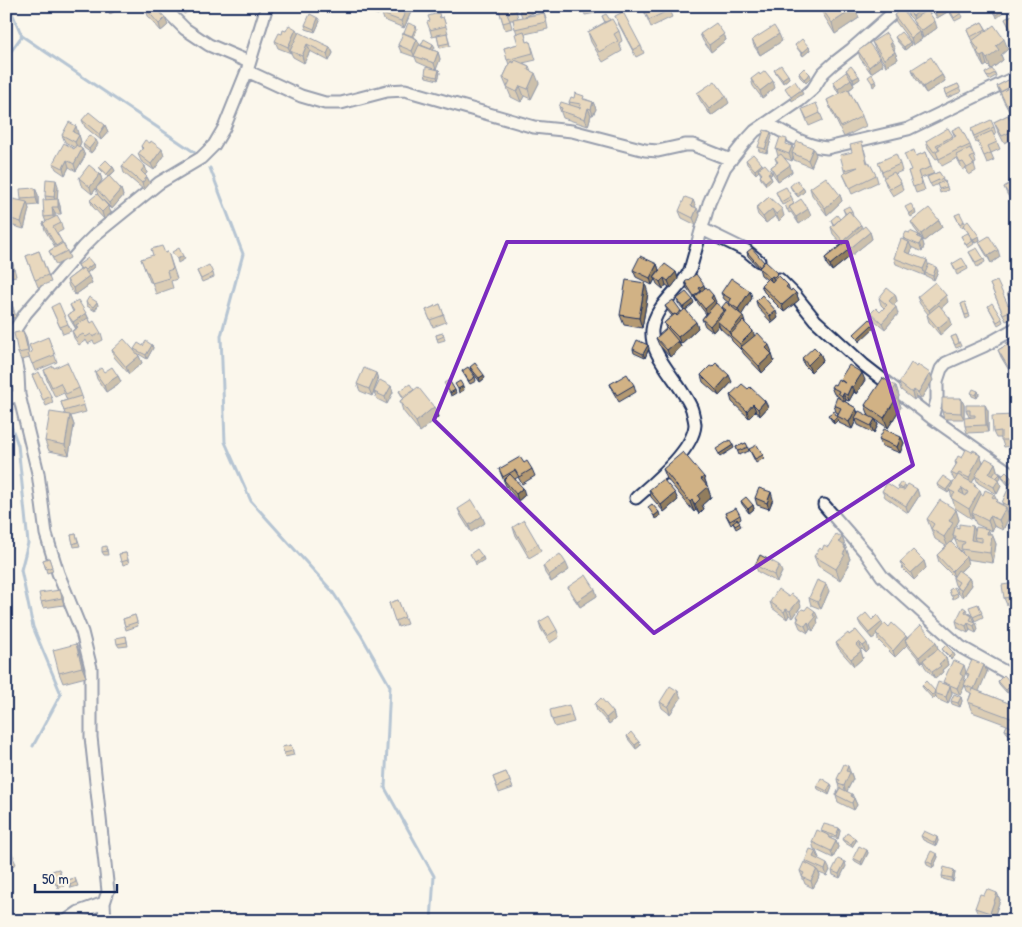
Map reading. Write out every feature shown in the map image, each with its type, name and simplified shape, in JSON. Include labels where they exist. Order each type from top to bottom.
[{"type":"street","points":[[162,6],[185,29],[301,96],[325,102],[341,103],[387,91],[405,90],[534,127],[572,131],[644,150],[658,151],[693,145],[731,160]]},
{"type":"street","points":[[105,921],[104,903],[107,898],[109,882],[99,814],[91,737],[90,668],[82,632],[58,573],[46,534],[38,473],[20,395],[12,349],[14,331],[26,313],[96,234],[159,183],[201,158],[214,145],[224,128],[248,66],[267,6]]},
{"type":"street","points":[[636,498],[658,478],[689,443],[695,425],[692,408],[658,355],[653,342],[652,329],[655,317],[663,304],[688,274],[709,203],[726,167],[750,137],[813,89],[823,73],[901,6]]},
{"type":"street","points":[[766,124],[806,143],[827,148],[908,129],[1016,77]]},
{"type":"street","points":[[702,229],[747,251],[795,295],[815,320],[858,360],[932,418],[1016,477]]},
{"type":"street","points":[[932,418],[937,400],[937,381],[941,369],[946,363],[984,346],[1016,328]]},
{"type":"street","points":[[6,399],[20,395]]},
{"type":"street","points":[[824,504],[865,552],[882,576],[925,615],[961,647],[1016,678]]},
{"type":"street","points":[[66,921],[79,912],[104,903]]},
{"type":"highlighted area","points":[[507,242],[847,242],[913,465],[654,633],[434,420]]},
{"type":"building","points":[[149,6],[155,6],[165,18],[159,24],[146,9]]},
{"type":"building","points":[[180,6],[191,6],[182,11]]},
{"type":"building","points":[[385,6],[408,6],[401,21],[382,14]]},
{"type":"building","points":[[498,6],[515,6],[516,11],[507,14],[510,21],[503,23]]},
{"type":"building","points":[[518,6],[531,6],[531,7],[520,11]]},
{"type":"building","points":[[583,6],[594,6],[595,10],[584,11]]},
{"type":"building","points":[[642,6],[667,6],[669,10],[649,20]]},
{"type":"building","points":[[820,6],[854,6],[855,8],[832,23]]},
{"type":"building","points":[[908,6],[925,6],[913,16],[905,8]]},
{"type":"building","points":[[932,6],[943,6],[935,12]]},
{"type":"building","points":[[957,6],[961,13],[954,18],[949,8]]},
{"type":"building","points":[[991,6],[998,6],[1001,11],[996,15]]},
{"type":"building","points":[[902,9],[919,32],[911,38],[894,15]]},
{"type":"building","points":[[927,10],[935,21],[921,31],[912,20]]},
{"type":"building","points":[[623,12],[641,46],[633,50],[615,16]]},
{"type":"building","points":[[439,13],[440,18],[443,17],[446,26],[430,30],[427,22],[430,21],[428,16]]},
{"type":"building","points":[[544,13],[546,22],[515,29],[513,19]]},
{"type":"building","points":[[1016,13],[1016,33],[1014,34],[1005,19]]},
{"type":"building","points":[[310,14],[318,18],[314,29],[305,25]]},
{"type":"building","points":[[606,14],[610,20],[605,22],[602,16]]},
{"type":"building","points":[[612,19],[619,31],[614,34],[618,41],[599,52],[588,32]]},
{"type":"building","points":[[982,22],[986,29],[970,37],[967,30]]},
{"type":"building","points":[[408,23],[416,26],[412,36],[404,33]]},
{"type":"building","points":[[716,23],[724,34],[709,45],[700,34]]},
{"type":"building","points":[[289,25],[296,29],[288,47],[275,41],[279,33],[282,34],[283,30],[286,31]]},
{"type":"building","points":[[994,25],[1004,39],[996,46],[999,50],[987,59],[984,55],[981,57],[977,52],[979,50],[972,41]]},
{"type":"building","points":[[774,26],[779,34],[757,48],[752,40]]},
{"type":"building","points":[[524,31],[527,42],[530,41],[533,53],[507,60],[504,48],[518,44],[515,34]]},
{"type":"building","points":[[299,32],[330,47],[327,54],[307,44],[302,56],[290,51]]},
{"type":"building","points":[[901,32],[910,42],[904,47],[895,37]]},
{"type":"building","points":[[403,33],[417,39],[412,51],[398,45]]},
{"type":"building","points":[[447,33],[449,43],[439,45],[437,35]]},
{"type":"building","points":[[886,33],[895,52],[884,59],[872,42]]},
{"type":"building","points":[[424,39],[433,44],[431,49],[421,45]]},
{"type":"building","points":[[802,39],[809,47],[802,53],[795,45]]},
{"type":"building","points":[[869,43],[880,58],[869,67],[858,51]]},
{"type":"building","points":[[419,45],[438,52],[434,63],[414,56]]},
{"type":"building","points":[[931,57],[942,75],[923,87],[912,69]]},
{"type":"building","points":[[515,60],[529,66],[528,70],[535,73],[528,89],[520,86],[517,92],[507,87],[510,81],[503,78],[511,61],[514,63]]},
{"type":"building","points":[[781,65],[788,75],[782,79],[774,70]]},
{"type":"building","points":[[851,66],[859,76],[853,79],[846,70]]},
{"type":"building","points":[[426,67],[439,70],[437,77],[425,74]]},
{"type":"building","points":[[804,68],[810,74],[804,79],[799,73]]},
{"type":"building","points":[[992,69],[995,73],[987,77],[985,73]]},
{"type":"building","points":[[765,71],[773,81],[760,91],[751,79]]},
{"type":"building","points":[[846,72],[851,79],[838,89],[833,82]]},
{"type":"building","points":[[872,74],[876,81],[872,83],[868,77]]},
{"type":"building","points":[[1016,76],[1016,84],[1001,92],[997,86]]},
{"type":"building","points":[[715,81],[726,96],[709,109],[697,93]]},
{"type":"building","points":[[795,81],[801,90],[791,97],[785,88]]},
{"type":"building","points":[[958,84],[960,88],[946,95],[944,90]]},
{"type":"building","points":[[1016,84],[1016,120],[1015,121],[1000,92]]},
{"type":"building","points":[[848,89],[862,116],[841,127],[827,100]]},
{"type":"building","points":[[575,93],[584,96],[583,99],[593,102],[591,109],[588,108],[585,119],[561,111],[562,108],[559,107],[561,102],[580,108],[581,104],[569,102],[571,97],[574,98]]},
{"type":"building","points":[[816,103],[820,113],[807,119],[802,109]]},
{"type":"building","points":[[89,112],[105,125],[99,134],[82,120]]},
{"type":"building","points":[[1008,115],[1015,130],[1002,136],[994,122]]},
{"type":"building","points":[[991,120],[994,127],[974,136],[971,129]]},
{"type":"building","points":[[69,122],[76,126],[73,132],[79,135],[75,142],[62,135]]},
{"type":"building","points":[[960,126],[970,145],[939,159],[936,152],[940,150],[938,146],[956,136],[952,130]]},
{"type":"building","points":[[948,128],[953,136],[936,145],[939,149],[934,152],[926,141]]},
{"type":"building","points":[[764,130],[771,132],[765,149],[758,147]]},
{"type":"building","points":[[992,131],[997,142],[988,146],[991,153],[984,156],[976,138]]},
{"type":"building","points":[[89,135],[96,140],[89,149],[83,144]]},
{"type":"building","points":[[780,137],[787,139],[786,144],[792,146],[789,154],[776,149]]},
{"type":"building","points":[[145,140],[150,143],[151,141],[162,149],[151,164],[138,154],[143,148],[141,146]]},
{"type":"building","points":[[797,141],[813,148],[808,160],[792,153]]},
{"type":"building","points":[[862,142],[867,163],[869,162],[876,175],[850,188],[843,174],[858,167],[844,170],[840,155],[852,152],[850,145]]},
{"type":"building","points":[[64,143],[74,149],[76,145],[82,149],[74,164],[67,160],[63,168],[53,163]]},
{"type":"building","points":[[970,148],[974,156],[970,158],[974,164],[967,168],[963,162],[960,163],[956,155]]},
{"type":"building","points":[[914,150],[916,156],[926,152],[931,167],[918,172],[922,184],[913,187],[908,171],[911,170],[904,154]]},
{"type":"building","points":[[753,154],[762,164],[755,170],[746,160]]},
{"type":"building","points":[[781,154],[790,165],[776,175],[771,167],[778,162],[775,158]]},
{"type":"building","points":[[896,154],[900,164],[882,172],[878,162]]},
{"type":"building","points":[[132,155],[145,166],[141,171],[147,177],[142,183],[122,166]]},
{"type":"building","points":[[106,160],[113,167],[107,174],[99,167]]},
{"type":"building","points":[[765,164],[771,171],[768,173],[771,177],[765,182],[760,176],[762,174],[758,169]]},
{"type":"building","points":[[89,165],[100,174],[90,187],[79,178]]},
{"type":"building","points":[[894,172],[901,183],[890,189],[883,178]]},
{"type":"building","points":[[939,172],[943,178],[930,184],[927,177]]},
{"type":"building","points":[[109,176],[121,189],[109,203],[96,188]]},
{"type":"building","points":[[826,177],[840,195],[825,208],[810,188]]},
{"type":"building","points":[[1016,177],[1016,202],[1014,203],[1004,187]]},
{"type":"building","points":[[46,179],[56,180],[54,197],[45,196]]},
{"type":"building","points":[[797,180],[803,188],[796,194],[790,186]]},
{"type":"building","points":[[945,181],[947,187],[939,189],[937,184]]},
{"type":"building","points":[[786,187],[791,196],[781,202],[776,192]]},
{"type":"building","points":[[35,188],[36,198],[21,199],[20,189]]},
{"type":"building","points":[[97,194],[108,206],[102,212],[90,200]]},
{"type":"building","points":[[6,197],[12,199],[9,205],[6,204]]},
{"type":"building","points":[[685,197],[693,200],[691,206],[697,208],[693,218],[679,211]]},
{"type":"building","points":[[769,197],[782,209],[776,214],[772,209],[763,217],[756,208]]},
{"type":"building","points":[[13,199],[27,202],[21,222],[8,218]]},
{"type":"building","points":[[58,199],[58,207],[52,207],[53,216],[44,217],[43,200]]},
{"type":"building","points":[[801,199],[808,209],[796,217],[789,207]]},
{"type":"building","points":[[792,200],[794,204],[787,210],[785,204]]},
{"type":"building","points":[[911,204],[915,210],[909,214],[905,207]]},
{"type":"building","points":[[849,206],[852,211],[846,214],[843,209]]},
{"type":"building","points":[[929,208],[939,220],[921,234],[911,222]]},
{"type":"building","points":[[849,211],[861,225],[843,241],[831,227]]},
{"type":"building","points":[[960,213],[964,221],[960,224],[955,215]]},
{"type":"building","points":[[837,215],[840,219],[834,225],[831,220]]},
{"type":"building","points":[[57,216],[61,223],[53,227],[62,242],[56,246],[43,223]]},
{"type":"building","points":[[968,221],[979,236],[973,239],[963,225]]},
{"type":"building","points":[[865,226],[870,232],[830,265],[825,258]]},
{"type":"building","points":[[910,231],[919,235],[917,237],[922,239],[919,245],[903,238],[906,232],[910,233]]},
{"type":"building","points":[[968,233],[973,241],[966,245],[961,236]]},
{"type":"building","points":[[989,236],[998,250],[988,256],[979,242]]},
{"type":"building","points":[[901,239],[909,242],[905,252],[927,260],[923,269],[894,258]]},
{"type":"building","points":[[63,243],[67,251],[53,258],[49,251]]},
{"type":"building","points":[[162,246],[165,253],[168,252],[173,269],[167,271],[169,278],[152,283],[141,259],[153,255],[151,249]]},
{"type":"building","points":[[179,248],[183,256],[177,259],[172,252]]},
{"type":"building","points":[[752,248],[764,262],[760,267],[747,252]]},
{"type":"building","points":[[977,248],[984,259],[976,263],[969,252]]},
{"type":"building","points":[[9,249],[14,269],[6,271],[6,250]]},
{"type":"building","points":[[39,251],[48,275],[35,280],[26,256]]},
{"type":"building","points":[[640,256],[657,264],[650,278],[633,270]]},
{"type":"building","points":[[88,258],[93,264],[85,270],[81,269],[78,265]]},
{"type":"building","points":[[962,258],[967,266],[956,271],[952,264]]},
{"type":"building","points":[[765,261],[778,273],[774,277],[770,278],[759,268]]},
{"type":"building","points":[[665,264],[676,272],[668,281],[664,278],[660,282],[654,277]]},
{"type":"building","points":[[929,264],[936,267],[933,276],[925,273]]},
{"type":"building","points":[[209,265],[213,273],[201,279],[197,271]]},
{"type":"building","points":[[83,268],[89,276],[73,288],[67,280]]},
{"type":"building","points":[[1016,269],[1016,289],[1008,273]]},
{"type":"building","points":[[696,274],[704,285],[699,288],[701,291],[694,296],[685,282]]},
{"type":"building","points":[[778,275],[788,285],[786,287],[796,293],[782,305],[761,285],[768,278],[772,282]]},
{"type":"building","points":[[731,278],[750,291],[738,309],[729,303],[731,299],[721,293]]},
{"type":"building","points":[[626,280],[645,283],[639,318],[620,315]]},
{"type":"building","points":[[997,281],[1008,305],[1012,303],[1014,309],[1003,314],[990,284]]},
{"type":"building","points":[[935,282],[946,295],[929,310],[917,297]]},
{"type":"building","points":[[706,287],[713,295],[711,298],[714,301],[705,309],[695,297]]},
{"type":"building","points":[[887,288],[895,294],[889,301],[896,307],[882,323],[871,313],[876,308],[880,312],[887,305],[879,298]]},
{"type":"building","points":[[1016,289],[1016,297],[1010,300],[1007,293]]},
{"type":"building","points":[[686,292],[693,300],[683,308],[677,299]]},
{"type":"building","points":[[9,295],[14,311],[6,313],[6,296]]},
{"type":"building","points":[[762,295],[776,311],[770,316],[756,301]]},
{"type":"building","points":[[89,297],[97,302],[93,307],[86,302]]},
{"type":"building","points":[[78,300],[86,313],[73,322],[68,315],[74,311],[70,305]]},
{"type":"building","points":[[673,300],[681,311],[676,315],[673,315],[665,306]]},
{"type":"building","points":[[726,302],[743,316],[730,332],[717,321],[726,310],[722,307]]},
{"type":"building","points":[[965,302],[969,314],[965,315],[961,304]]},
{"type":"building","points":[[59,303],[68,324],[60,327],[51,307]]},
{"type":"building","points":[[716,303],[724,310],[710,326],[702,319]]},
{"type":"building","points":[[992,303],[1002,319],[997,322],[988,306]]},
{"type":"building","points":[[440,304],[444,315],[430,320],[426,310]]},
{"type":"building","points":[[939,305],[950,318],[938,328],[927,315]]},
{"type":"building","points":[[685,309],[696,322],[678,337],[664,323]]},
{"type":"building","points":[[88,318],[91,323],[94,321],[101,333],[93,337],[91,334],[86,337],[83,334],[76,338],[72,331],[78,328],[76,325]]},
{"type":"building","points":[[870,319],[874,323],[858,338],[854,334]]},
{"type":"building","points":[[743,321],[753,331],[740,344],[730,335]]},
{"type":"building","points":[[667,328],[678,341],[667,350],[656,338]]},
{"type":"building","points":[[23,331],[28,351],[18,353],[14,333]]},
{"type":"building","points":[[443,333],[444,336],[437,339],[436,335]]},
{"type":"building","points":[[758,333],[769,345],[766,348],[772,354],[759,366],[741,347]]},
{"type":"building","points":[[956,335],[959,343],[955,345],[951,337]]},
{"type":"building","points":[[48,337],[55,355],[32,364],[28,354],[32,352],[29,345]]},
{"type":"building","points":[[124,339],[139,356],[126,367],[112,350]]},
{"type":"building","points":[[637,340],[648,345],[643,354],[633,349]]},
{"type":"building","points":[[146,341],[152,345],[146,355],[134,349],[138,343],[143,346]]},
{"type":"building","points":[[1013,341],[1015,346],[1009,348],[1006,343]]},
{"type":"building","points":[[1007,345],[1016,359],[1016,367],[1010,370],[998,350]]},
{"type":"building","points":[[814,347],[820,353],[808,365],[802,358]]},
{"type":"building","points":[[67,362],[79,388],[66,394],[60,383],[52,387],[44,370]]},
{"type":"building","points":[[475,363],[484,375],[479,378],[470,367]]},
{"type":"building","points":[[716,363],[729,375],[716,390],[701,375]]},
{"type":"building","points":[[911,363],[930,373],[918,393],[914,390],[912,393],[899,383]]},
{"type":"building","points":[[849,365],[862,373],[853,387],[851,386],[847,395],[843,393],[842,396],[838,393],[839,391],[831,387],[833,384],[835,385],[838,379],[845,383],[840,379]]},
{"type":"building","points":[[112,367],[118,376],[104,385],[95,372],[101,368],[104,372]]},
{"type":"building","points":[[468,367],[475,377],[469,381],[462,371]]},
{"type":"building","points":[[364,368],[376,373],[369,389],[357,384]]},
{"type":"building","points":[[39,372],[51,396],[43,400],[32,375]]},
{"type":"building","points":[[627,374],[634,385],[617,395],[610,384]]},
{"type":"building","points":[[883,378],[896,386],[891,393],[897,397],[884,418],[865,405]]},
{"type":"building","points":[[380,380],[391,386],[385,397],[374,392]]},
{"type":"building","points":[[449,380],[455,390],[450,393],[444,383]]},
{"type":"building","points":[[460,381],[463,386],[458,389],[455,384]]},
{"type":"building","points":[[410,384],[414,390],[403,396],[399,391]]},
{"type":"building","points":[[742,384],[748,389],[750,387],[765,401],[758,409],[753,404],[747,411],[730,395]]},
{"type":"building","points":[[418,387],[434,407],[416,422],[400,401]]},
{"type":"building","points":[[973,389],[978,391],[976,395],[971,393]]},
{"type":"building","points":[[81,396],[84,405],[64,411],[61,402]]},
{"type":"building","points":[[837,397],[856,408],[849,422],[837,416],[841,408],[834,405]]},
{"type":"building","points":[[942,398],[961,398],[961,413],[942,412]]},
{"type":"building","points":[[966,405],[985,405],[986,425],[965,426],[964,418],[975,417],[975,415],[970,415],[970,410],[966,410]]},
{"type":"building","points":[[834,411],[837,417],[833,420],[828,415]]},
{"type":"building","points":[[859,411],[875,419],[871,426],[855,418]]},
{"type":"building","points":[[50,412],[70,415],[65,445],[45,441]]},
{"type":"building","points":[[1014,415],[1016,432],[1014,432],[1014,435],[1009,435],[1009,440],[1001,440],[1001,431],[993,432],[992,416]]},
{"type":"building","points":[[884,429],[901,437],[897,447],[879,439]]},
{"type":"building","points":[[730,440],[733,445],[719,454],[716,449]]},
{"type":"building","points":[[746,443],[748,447],[738,451],[736,447]]},
{"type":"building","points":[[757,445],[763,455],[755,459],[749,449]]},
{"type":"building","points":[[966,449],[972,452],[973,450],[980,455],[969,478],[959,473],[957,476],[951,473],[957,463],[955,462],[958,456],[962,458]]},
{"type":"building","points":[[683,452],[704,477],[701,479],[708,487],[698,496],[700,499],[695,504],[692,500],[690,502],[663,469]]},
{"type":"building","points":[[520,457],[524,463],[527,461],[532,469],[519,477],[515,470],[503,477],[499,469]]},
{"type":"building","points":[[986,458],[995,463],[989,474],[999,479],[994,487],[975,476]]},
{"type":"building","points":[[996,471],[1000,474],[996,478],[993,475]]},
{"type":"building","points":[[1006,472],[1011,477],[1007,481],[1002,476]]},
{"type":"building","points":[[510,474],[523,488],[516,494],[504,480]]},
{"type":"building","points":[[958,475],[975,484],[974,486],[980,490],[969,509],[951,498],[955,493],[949,490]],"holes":[[[962,488],[968,492],[966,496],[959,492]]]},
{"type":"building","points":[[943,476],[952,482],[946,490],[937,484]]},
{"type":"building","points":[[663,479],[675,493],[661,505],[649,490]]},
{"type":"building","points":[[1012,480],[1016,482],[1016,493],[1010,506],[1002,503]]},
{"type":"building","points":[[901,482],[905,485],[903,489],[898,486]]},
{"type":"building","points":[[887,483],[898,490],[904,490],[908,484],[917,489],[906,506],[882,491]]},
{"type":"building","points":[[759,488],[771,492],[767,503],[755,498]]},
{"type":"building","points":[[985,490],[994,494],[992,497],[998,500],[996,502],[1006,507],[999,520],[990,516],[988,521],[972,513],[981,494],[983,495]]},
{"type":"building","points":[[746,497],[753,505],[748,509],[741,501]]},
{"type":"building","points":[[472,500],[482,516],[469,525],[458,509]]},
{"type":"building","points":[[940,500],[956,510],[949,521],[953,523],[944,537],[931,529],[934,524],[927,519]]},
{"type":"building","points":[[652,504],[659,512],[654,516],[648,507]]},
{"type":"building","points":[[736,508],[740,515],[730,521],[725,513]]},
{"type":"building","points":[[737,519],[740,523],[735,526],[733,522]]},
{"type":"building","points":[[524,520],[538,544],[527,551],[513,527]]},
{"type":"building","points":[[959,524],[973,526],[971,540],[982,542],[982,538],[974,537],[976,527],[988,529],[987,534],[992,534],[990,553],[961,549],[962,544],[965,542],[955,540],[956,536],[953,536],[955,527],[959,528]]},
{"type":"building","points":[[76,534],[78,542],[73,544],[71,535]]},
{"type":"building","points":[[836,534],[842,537],[839,542],[846,549],[843,554],[845,555],[836,569],[814,556],[820,548],[822,550],[824,545],[828,547]]},
{"type":"building","points":[[951,542],[966,557],[952,571],[937,555]]},
{"type":"building","points":[[106,546],[107,551],[102,552],[102,547]]},
{"type":"building","points":[[477,549],[483,557],[475,562],[470,554]]},
{"type":"building","points":[[913,550],[924,561],[911,573],[900,562]]},
{"type":"building","points":[[126,553],[128,560],[121,562],[119,554]]},
{"type":"building","points":[[560,554],[566,563],[549,575],[543,566]]},
{"type":"building","points":[[760,555],[779,565],[774,575],[755,565]]},
{"type":"building","points":[[49,558],[52,567],[46,569],[43,560]]},
{"type":"building","points":[[958,570],[969,578],[961,590],[956,587],[959,582],[953,578]]},
{"type":"building","points":[[586,575],[595,589],[577,601],[568,587]]},
{"type":"building","points":[[817,580],[826,584],[818,602],[809,598]]},
{"type":"building","points":[[1016,583],[1016,596],[1004,598],[1002,585]]},
{"type":"building","points":[[954,587],[957,593],[951,596],[949,590]]},
{"type":"building","points":[[778,589],[789,597],[791,594],[799,600],[790,611],[786,609],[784,612],[770,602]]},
{"type":"building","points":[[60,590],[62,598],[41,602],[39,593]]},
{"type":"building","points":[[398,600],[405,617],[395,621],[389,603]]},
{"type":"building","points":[[978,604],[982,613],[973,617],[969,607]]},
{"type":"building","points":[[808,606],[815,611],[813,615],[816,617],[810,624],[808,622],[805,626],[797,621],[799,618],[797,616],[802,609],[805,610]]},
{"type":"building","points":[[963,607],[966,609],[965,612],[972,616],[970,620],[976,622],[974,626],[968,623],[966,626],[956,621]]},
{"type":"building","points":[[866,613],[872,620],[877,615],[882,622],[869,633],[858,620]]},
{"type":"building","points":[[135,615],[137,622],[125,626],[123,619]]},
{"type":"building","points":[[549,616],[557,630],[547,636],[539,622]]},
{"type":"building","points":[[885,623],[889,627],[892,623],[906,636],[893,651],[876,633]]},
{"type":"building","points":[[921,625],[936,642],[919,657],[905,640]]},
{"type":"building","points":[[856,630],[867,643],[863,646],[859,642],[856,645],[861,651],[851,659],[836,643],[848,633],[849,635]]},
{"type":"building","points":[[126,636],[127,642],[117,644],[116,638]]},
{"type":"building","points":[[76,644],[82,667],[59,673],[53,650]]},
{"type":"building","points":[[946,645],[953,652],[949,656],[942,649]]},
{"type":"building","points":[[938,649],[946,658],[939,664],[941,666],[932,672],[923,660]]},
{"type":"building","points":[[953,660],[964,665],[960,674],[963,676],[957,688],[943,682]]},
{"type":"building","points":[[972,660],[984,665],[974,689],[964,685],[969,674],[966,673]]},
{"type":"building","points":[[1004,675],[1012,684],[1006,690],[998,681]]},
{"type":"building","points":[[926,681],[935,691],[932,695],[922,685]]},
{"type":"building","points":[[938,682],[950,686],[946,697],[934,693]]},
{"type":"building","points":[[670,686],[678,691],[668,707],[660,702]]},
{"type":"building","points":[[1014,688],[1016,688],[1016,706],[1008,703]]},
{"type":"building","points":[[973,689],[1016,706],[1011,718],[968,702]]},
{"type":"building","points":[[954,694],[961,697],[958,703],[951,701]]},
{"type":"building","points":[[601,698],[613,712],[606,718],[595,704]]},
{"type":"building","points":[[569,705],[572,715],[552,720],[550,710]]},
{"type":"building","points":[[1007,725],[1013,728],[1011,732],[1005,730]]},
{"type":"building","points":[[631,732],[639,742],[635,745],[627,736]]},
{"type":"building","points":[[291,745],[293,751],[284,753],[282,747]]},
{"type":"building","points":[[844,764],[848,766],[846,771],[850,772],[844,786],[838,784],[840,780],[837,779]]},
{"type":"building","points":[[506,772],[510,781],[497,787],[493,777]]},
{"type":"building","points":[[821,778],[831,784],[827,791],[817,786]]},
{"type":"building","points":[[840,788],[852,794],[851,796],[854,798],[852,803],[836,795]]},
{"type":"building","points":[[824,824],[839,828],[836,836],[821,831]]},
{"type":"building","points":[[817,830],[836,841],[831,851],[812,842]]},
{"type":"building","points":[[924,831],[937,837],[935,843],[921,836]]},
{"type":"building","points":[[847,833],[855,838],[851,844],[843,839]]},
{"type":"building","points":[[6,842],[14,857],[6,861]]},
{"type":"building","points":[[859,846],[867,850],[861,862],[853,858]]},
{"type":"building","points":[[810,849],[816,851],[813,857],[827,864],[825,870],[805,861]]},
{"type":"building","points":[[931,851],[937,854],[932,864],[926,861]]},
{"type":"building","points":[[838,859],[845,862],[839,874],[832,871]]},
{"type":"building","points":[[804,862],[817,869],[811,881],[802,877],[804,873],[800,871]]},
{"type":"building","points":[[944,867],[954,870],[952,878],[942,876]]},
{"type":"building","points":[[59,869],[63,883],[56,885],[52,871]]},
{"type":"building","points":[[75,878],[76,882],[70,885],[68,880]]},
{"type":"building","points":[[987,889],[997,893],[990,913],[975,908],[980,894],[984,895]]},
{"type":"building","points":[[1016,908],[1016,921],[1012,921],[1008,918]]},
{"type":"waterway","points":[[6,58],[22,36],[9,6]]},
{"type":"waterway","points":[[22,36],[194,152]]},
{"type":"waterway","points":[[210,168],[243,254],[221,336],[225,442],[251,501],[332,591],[361,635],[390,686],[385,788],[434,876],[431,921]]},
{"type":"waterway","points":[[6,412],[18,445],[28,543],[21,570],[33,627],[61,694],[33,746]]}]
